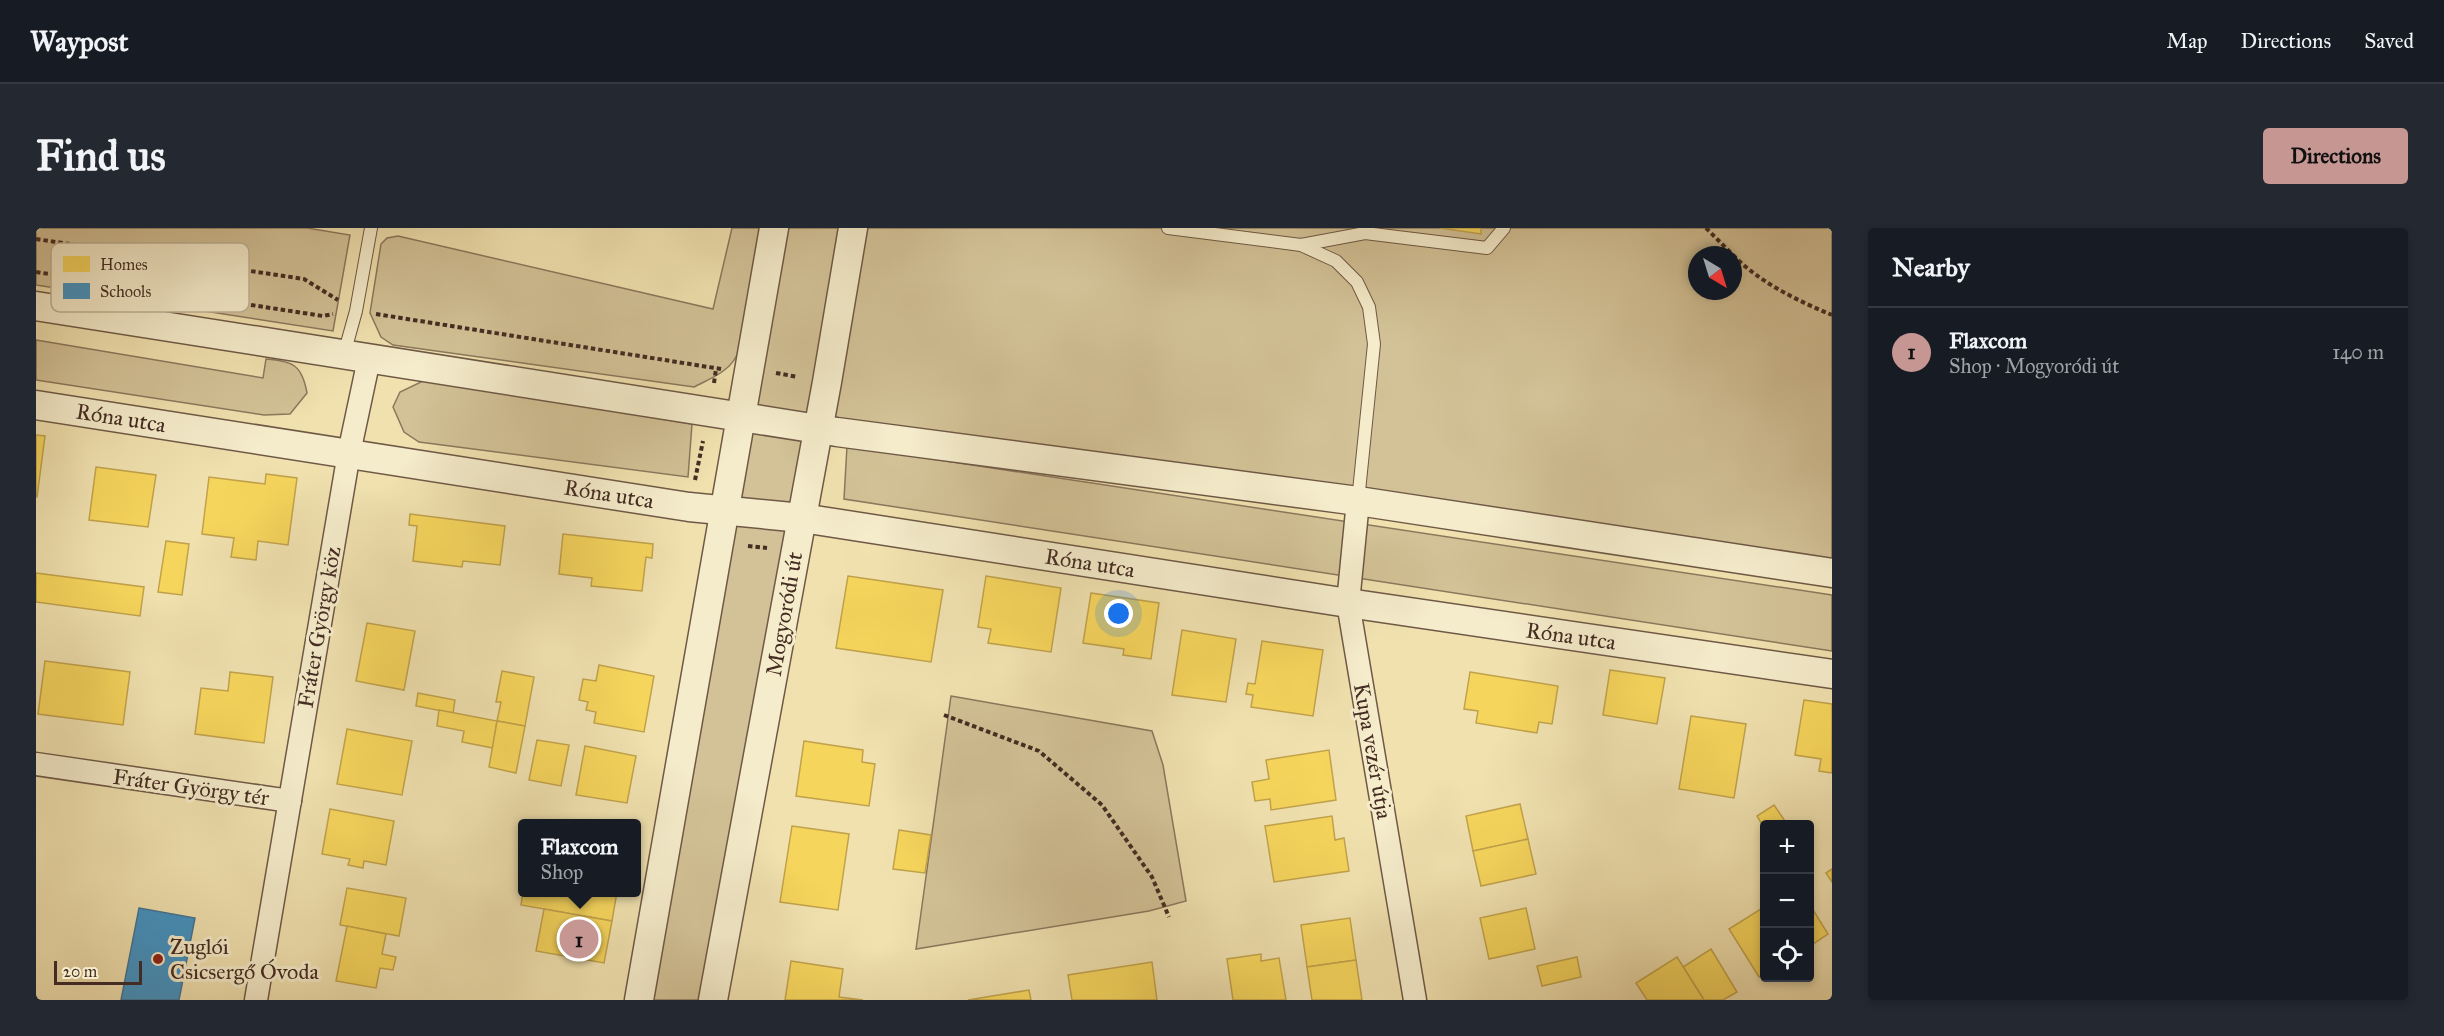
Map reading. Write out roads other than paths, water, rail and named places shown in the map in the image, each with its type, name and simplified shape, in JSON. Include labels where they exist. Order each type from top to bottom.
[{"type":"street","points":[[639,1000],[774,228]]},
{"type":"street","name":"Mogyoródi út","points":[[713,1000],[853,228]]},
{"type":"street","points":[[36,306],[51,308]]},
{"type":"street","points":[[75,312],[818,429],[1358,501],[1832,573]]},
{"type":"street","points":[[349,453],[357,356]]},
{"type":"street","name":"Róna utca","points":[[36,405],[726,512],[802,518],[1348,603],[1832,674]]},
{"type":"street","name":"Fráter György köz","points":[[290,801],[349,453]]},
{"type":"street","name":"Kupa vezér útja","points":[[1358,501],[1348,603],[1415,1000]]},
{"type":"street","name":"Fráter György tér","points":[[36,764],[290,801],[256,1000]]},
{"type":"lane","points":[[357,356],[357,311],[371,228]]},
{"type":"lane","points":[[1168,228],[1301,245],[1336,261],[1357,282],[1369,307],[1374,344],[1358,501]]},
{"type":"lane","points":[[1301,245],[1365,233],[1486,248],[1504,228]]},
{"type":"place","name":"Flaxcom","points":[[579,939]]},
{"type":"place","name":"Zuglói Csicsergő Óvoda","points":[[158,959]]}]
